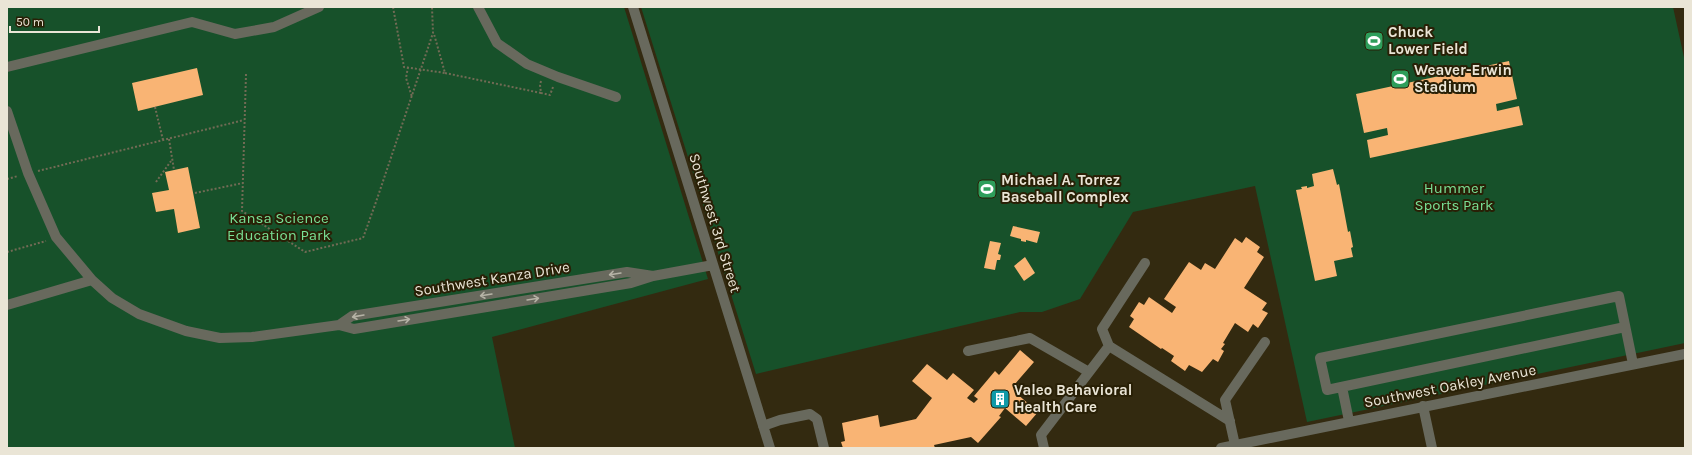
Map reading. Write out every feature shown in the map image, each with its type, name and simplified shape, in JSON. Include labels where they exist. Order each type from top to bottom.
[{"type":"street","points":[[7,67],[192,22],[235,34],[274,27],[318,7]]},
{"type":"street","points":[[478,7],[498,43],[527,64],[558,77],[616,97]]},
{"type":"street","name":"Southwest 3rd Street","points":[[633,7],[770,448]]},
{"type":"street","name":"Southwest Kanza Drive","points":[[7,111],[28,173],[56,237],[92,280],[112,298],[138,314],[186,331],[220,338],[252,337],[339,325],[354,329],[631,283],[653,276],[713,265]]},
{"type":"street","points":[[1145,263],[1102,328],[1109,346],[1230,421]]},
{"type":"street","points":[[7,305],[92,280]]},
{"type":"street","points":[[1625,327],[1327,390],[1320,358],[1619,296],[1633,364]]},
{"type":"street","points":[[968,351],[1030,338],[1089,372]]},
{"type":"street","points":[[1235,445],[1225,400],[1265,342]]},
{"type":"street","points":[[1044,448],[1041,435],[1109,346]]},
{"type":"street","name":"Southwest Oakley Avenue","points":[[1221,448],[1633,364],[1685,356]]},
{"type":"street","points":[[1342,387],[1349,421]]},
{"type":"street","points":[[1423,406],[1432,448]]},
{"type":"street","points":[[763,426],[780,420],[810,414],[817,419],[824,448]]},
{"type":"path","points":[[393,7],[404,67],[445,73],[550,95],[558,77]]},
{"type":"path","points":[[432,7],[433,33],[445,73]]},
{"type":"path","points":[[246,74],[242,211],[304,252],[363,238],[422,69],[433,33]]},
{"type":"path","points":[[408,68],[406,78],[412,97]]},
{"type":"path","points":[[155,107],[163,140]]},
{"type":"path","points":[[28,173],[244,120]]},
{"type":"path","points":[[168,139],[174,170]]},
{"type":"path","points":[[156,182],[172,160]]},
{"type":"path","points":[[195,193],[243,183]]},
{"type":"path","points":[[7,252],[56,237]]},
{"type":"green space","name":"Kansa Science Education Park","points":[[7,7],[624,7],[708,279],[492,337],[515,448],[7,448]]},
{"type":"green space","name":"Hummer Sports Park","points":[[641,7],[1673,7],[1685,62],[1685,343],[1307,422],[1255,186],[1133,212],[1080,299],[1042,312],[1020,312],[756,374]]},
{"type":"building","points":[[1509,61],[1517,99],[1496,104],[1497,111],[1519,106],[1523,125],[1370,158],[1367,140],[1388,135],[1387,128],[1364,133],[1356,94]]},
{"type":"building","points":[[197,68],[203,95],[138,111],[132,83]]},
{"type":"building","points":[[188,167],[200,228],[178,233],[174,209],[156,212],[152,193],[169,190],[165,172]]},
{"type":"building","points":[[1333,169],[1337,185],[1339,184],[1348,232],[1350,231],[1353,257],[1334,261],[1337,276],[1315,281],[1296,190],[1302,189],[1301,187],[1307,186],[1307,188],[1314,186],[1312,174]]},
{"type":"building","points":[[1013,226],[1040,232],[1037,243],[1026,240],[1026,242],[1021,241],[1021,239],[1010,236]]},
{"type":"building","points":[[1246,237],[1260,247],[1257,252],[1264,257],[1244,288],[1267,303],[1262,310],[1268,313],[1258,328],[1253,324],[1248,332],[1235,323],[1223,343],[1225,344],[1221,349],[1224,351],[1218,362],[1213,359],[1202,372],[1189,365],[1185,371],[1171,361],[1174,356],[1129,327],[1134,319],[1130,316],[1139,302],[1144,305],[1149,297],[1172,313],[1176,307],[1164,299],[1189,262],[1201,270],[1205,263],[1215,269],[1235,238],[1242,243]]},
{"type":"building","points":[[990,241],[1001,243],[998,254],[1001,255],[1000,260],[997,260],[995,270],[984,268]]},
{"type":"building","points":[[1025,257],[1035,273],[1024,281],[1014,266]]},
{"type":"building","name":"Valeo Behavioral Health Care","points":[[1020,350],[1034,362],[1015,384],[1018,384],[1019,393],[1016,393],[1038,412],[1026,426],[1005,408],[999,416],[1001,417],[978,443],[971,437],[934,445],[935,448],[843,448],[841,442],[845,441],[842,423],[878,415],[880,427],[916,419],[932,398],[912,381],[927,364],[947,380],[953,373],[974,390],[967,398],[974,403],[978,399],[974,396],[995,371],[999,375]]},
{"type":"place","name":"Chuck Lower Field","points":[[1374,41]]},
{"type":"place","name":"Weaver-Erwin Stadium","points":[[1400,79]]},
{"type":"place","name":"Michael A. Torrez Baseball Complex","points":[[987,189]]},
{"type":"place","name":"Valeo Behavioral Health Care","points":[[1000,399]]}]
